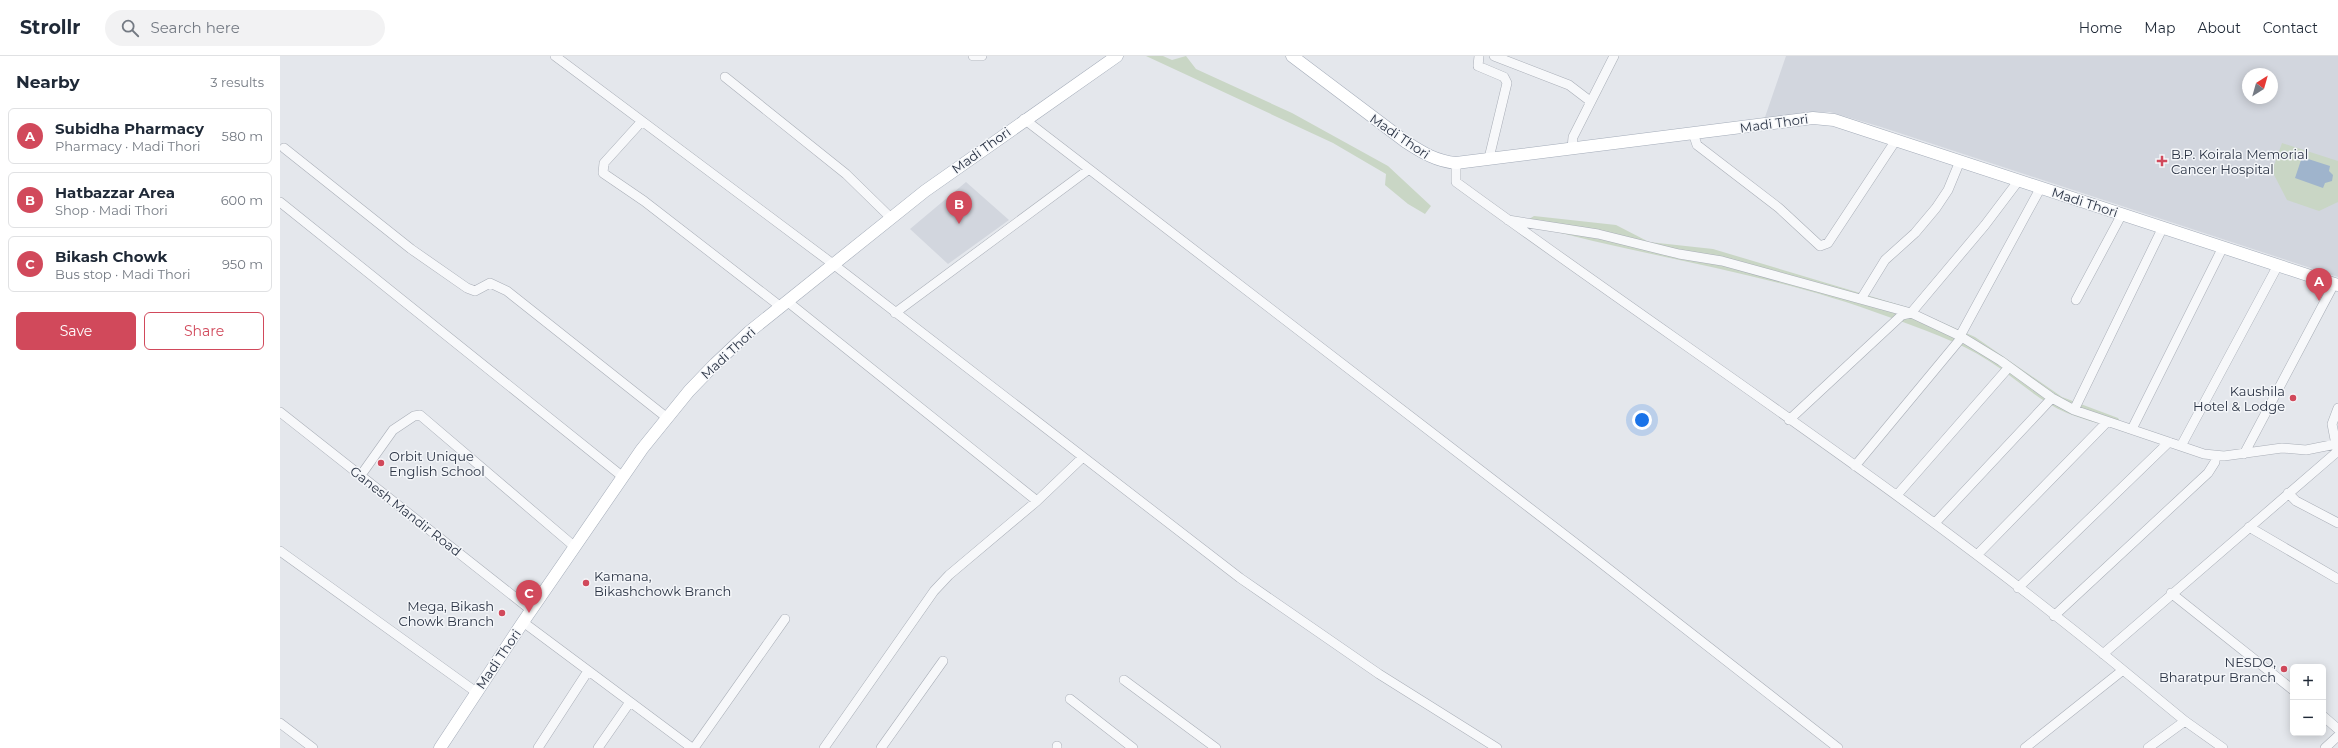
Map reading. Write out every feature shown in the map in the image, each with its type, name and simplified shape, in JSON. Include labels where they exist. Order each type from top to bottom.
[{"type":"main road","name":"Madi Thori","points":[[440,748],[531,610],[623,477],[666,417],[715,364],[749,332],[925,191],[1024,119],[1118,56]]},
{"type":"main road","name":"Madi Thori","points":[[1292,56],[1406,142],[1436,159],[1456,163],[1813,118],[1848,124],[2163,227],[2222,249],[2336,285]]},
{"type":"street","points":[[555,56],[833,264],[1082,458],[1259,592],[1379,674],[1497,748]]},
{"type":"street","points":[[973,56],[982,56]]},
{"type":"street","points":[[1479,56],[1478,66],[1504,77],[1507,83],[1489,158]]},
{"type":"street","points":[[1494,56],[1569,85],[1590,102]]},
{"type":"street","points":[[1572,149],[1573,137],[1614,56]]},
{"type":"street","points":[[725,77],[841,170],[891,218]]},
{"type":"street","points":[[1024,119],[1088,170],[1596,558],[1838,748]]},
{"type":"street","points":[[642,121],[604,163],[603,173],[644,201],[785,304],[1037,501]]},
{"type":"street","points":[[1693,133],[1697,144],[1779,208],[1820,246],[1828,243],[1896,140]]},
{"type":"street","points":[[284,148],[411,249],[467,288],[475,291],[490,283],[507,291],[666,417]]},
{"type":"street","points":[[1861,299],[1885,260],[1915,233],[1936,208],[1948,190],[1960,161]]},
{"type":"street","points":[[1456,163],[1456,182],[1935,523],[2123,670],[2185,722],[2223,748]]},
{"type":"street","points":[[895,313],[1088,170]]},
{"type":"street","points":[[1789,420],[1902,315],[1911,313],[1985,225],[2019,180]]},
{"type":"street","points":[[1855,466],[1961,337],[2041,187]]},
{"type":"street","points":[[280,202],[623,477]]},
{"type":"street","points":[[2076,300],[2122,214]]},
{"type":"street","points":[[1508,220],[1598,234],[1679,254],[1722,261],[1911,313],[1961,337],[2009,367],[2052,398],[2074,410],[2215,456],[2244,454],[2282,448],[2306,450],[2337,449]]},
{"type":"street","points":[[2074,410],[2163,227]]},
{"type":"street","points":[[2132,429],[2222,249]]},
{"type":"street","points":[[2181,446],[2277,267]]},
{"type":"street","points":[[2244,454],[2336,285]]},
{"type":"street","points":[[1897,495],[2009,367]]},
{"type":"street","points":[[1935,523],[2052,398]]},
{"type":"street","points":[[2337,449],[2332,424],[2338,408]]},
{"type":"street","name":"Ganesh Mandir Road","points":[[280,412],[531,610]]},
{"type":"street","points":[[361,476],[393,430],[414,416],[420,415],[575,548]]},
{"type":"street","points":[[1977,555],[2107,422]]},
{"type":"street","points":[[2018,588],[2169,442]]},
{"type":"street","points":[[2102,654],[2337,449]]},
{"type":"street","points":[[2054,616],[2208,473],[2215,462],[2215,456]]},
{"type":"street","points":[[824,748],[934,591],[949,575],[1037,501],[1082,458]]},
{"type":"street","points":[[2288,493],[2296,501],[2338,524]]},
{"type":"street","points":[[2249,527],[2338,579]]},
{"type":"street","points":[[280,551],[476,692]]},
{"type":"street","points":[[2171,593],[2290,688]]},
{"type":"street","points":[[523,622],[693,748],[785,618]]},
{"type":"street","points":[[881,748],[944,661]]},
{"type":"street","points":[[2025,748],[2123,670]]},
{"type":"street","points":[[538,748],[588,671]]},
{"type":"street","points":[[1124,680],[1216,748]]},
{"type":"street","points":[[1070,699],[1133,748]]},
{"type":"street","points":[[598,748],[630,702]]},
{"type":"street","points":[[2326,719],[2338,729]]},
{"type":"street","points":[[2148,748],[2185,722]]},
{"type":"street","points":[[280,723],[313,748]]},
{"type":"street","points":[[2325,748],[2338,736]]},
{"type":"shaded area","name":"B.P. Koirala Memorial Cancer Hospital","points":[[1786,56],[2338,56],[2338,277],[1881,127],[1830,112],[1810,112],[1764,120]]},
{"type":"shaded area","points":[[966,182],[1009,220],[948,264],[910,229]]},
{"type":"green space","points":[[1146,56],[1163,56],[1172,60],[1186,56],[1196,69],[1292,113],[1388,166],[1431,206],[1425,214],[1408,204],[1385,185],[1386,174],[1333,143]]},
{"type":"green space","points":[[2282,143],[2338,161],[2338,202],[2319,211],[2287,200],[2272,171]]},
{"type":"green space","points":[[1534,216],[1616,225],[1649,242],[1713,249],[1910,308],[1975,337],[2062,397],[2118,418],[2126,431],[2082,418],[2056,408],[1999,368],[1965,347],[1913,326],[1842,301],[1797,288],[1751,276],[1614,246],[1523,223]]},
{"type":"water","points":[[2302,157],[2330,166],[2329,171],[2333,175],[2332,181],[2325,183],[2323,188],[2295,178]]},
{"type":"place","name":"B.P. Koirala Memorial Cancer Hospital","points":[[2162,161]]},
{"type":"place","name":"Hatbazzar Area","points":[[959,224]]},
{"type":"place","name":"Subidha Pharmacy","points":[[2319,301]]},
{"type":"place","name":"Kaushila Hotel & Lodge","points":[[2293,398]]},
{"type":"place","name":"Orbit Unique English School","points":[[381,463]]},
{"type":"place","name":"Kamana, Bikashchowk Branch","points":[[586,583]]},
{"type":"place","name":"Mega, Bikash Chowk Branch","points":[[502,613]]},
{"type":"place","name":"Bikash Chowk","points":[[529,613]]},
{"type":"place","name":"NESDO, Bharatpur Branch","points":[[2284,669]]}]
